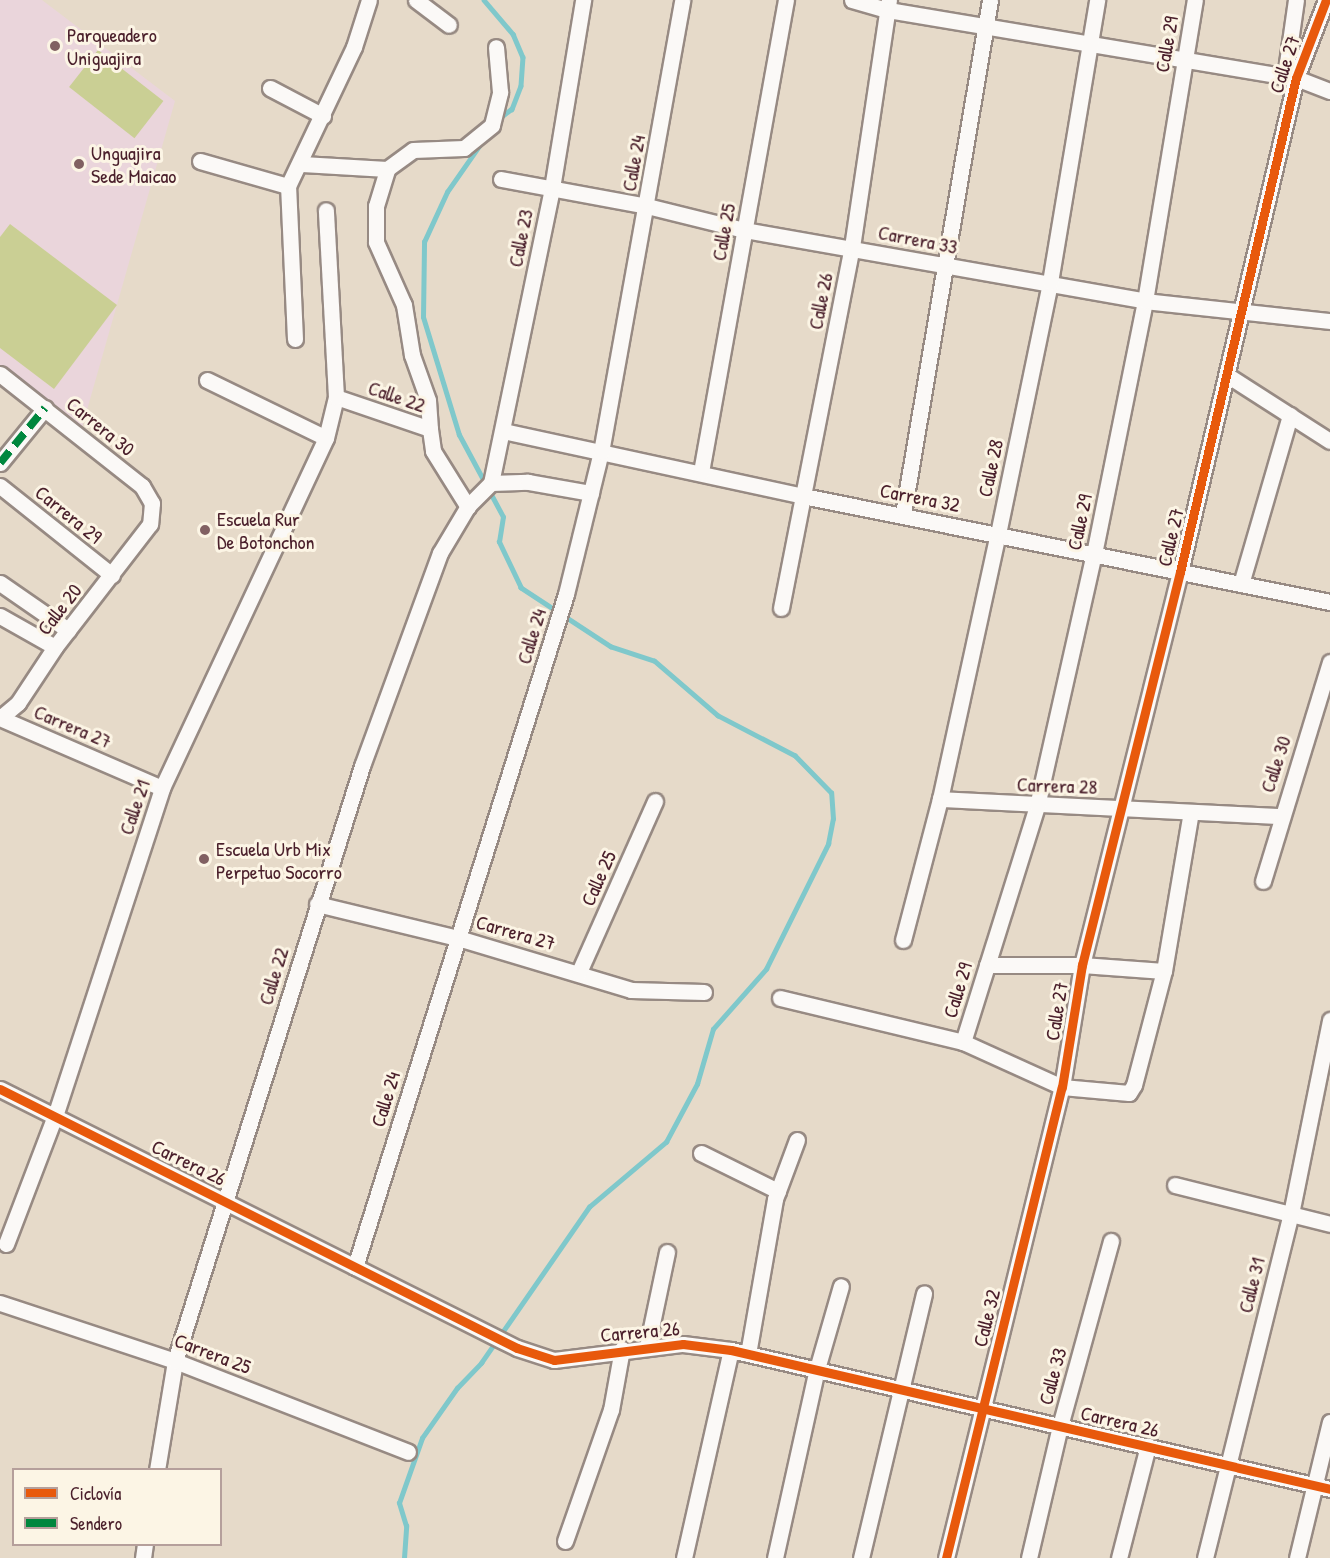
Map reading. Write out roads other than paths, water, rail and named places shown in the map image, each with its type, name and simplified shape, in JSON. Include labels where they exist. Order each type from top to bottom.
[{"type":"street","points":[[295,339],[288,186],[302,164],[354,47],[369,0]]},
{"type":"street","points":[[416,0],[449,25]]},
{"type":"street","name":"Calle 23","points":[[491,483],[552,188],[583,0]]},
{"type":"street","name":"Calle 24","points":[[355,1267],[566,594],[601,452],[682,0]]},
{"type":"street","name":"Calle 25","points":[[701,472],[786,0]]},
{"type":"street","points":[[852,0],[888,5],[986,27],[1290,78],[1330,91]]},
{"type":"street","points":[[903,514],[990,0]]},
{"type":"street","name":"Calle 28","points":[[903,939],[940,800],[998,534],[1050,282],[1097,0]]},
{"type":"street","name":"Calle 29","points":[[963,1042],[1037,806],[1094,554],[1145,301],[1195,0]]},
{"type":"street","points":[[1290,78],[1296,0]]},
{"type":"street","name":"Calle 27","points":[[1062,1087],[1082,965],[1243,309],[1290,78],[1328,0]]},
{"type":"street","name":"Calle 26","points":[[781,608],[852,247],[888,5]]},
{"type":"street","points":[[430,429],[428,400],[412,355],[404,305],[376,242],[376,206],[387,169],[413,150],[464,148],[492,125],[500,92],[496,47]]},
{"type":"street","points":[[270,88],[323,116]]},
{"type":"street","points":[[200,161],[288,186]]},
{"type":"street","points":[[302,164],[387,169]]},
{"type":"street","name":"Carrera 33","points":[[501,179],[646,206],[744,230],[852,247],[945,266],[1050,282],[1145,301],[1243,309],[1330,321]]},
{"type":"street","name":"Calle 21","points":[[6,1244],[55,1116],[162,788],[326,438],[336,397],[326,210]]},
{"type":"street","name":"Carrera 30","points":[[0,374],[142,486],[152,502],[150,524]]},
{"type":"street","points":[[1227,375],[1330,441]]},
{"type":"street","points":[[207,380],[326,438]]},
{"type":"street","name":"Calle 22","points":[[336,397],[430,429],[433,451],[468,507]]},
{"type":"street","points":[[0,463],[45,408]]},
{"type":"street","points":[[1241,584],[1290,415]]},
{"type":"street","name":"Carrera 32","points":[[503,431],[701,472],[803,496],[903,514],[1330,602]]},
{"type":"street","points":[[491,483],[528,482],[591,493]]},
{"type":"street","name":"Calle 22","points":[[157,1468],[176,1361],[362,766],[440,553],[468,507],[491,483]]},
{"type":"street","name":"Carrera 29","points":[[0,486],[112,575]]},
{"type":"street","name":"Calle 20","points":[[0,718],[18,703],[55,647],[150,524]]},
{"type":"street","points":[[0,583],[68,630]]},
{"type":"street","points":[[0,616],[55,647]]},
{"type":"street","name":"Calle 30","points":[[1263,880],[1280,816],[1330,662]]},
{"type":"street","name":"Carrera 27","points":[[0,718],[162,788]]},
{"type":"street","name":"Carrera 28","points":[[940,800],[1280,816]]},
{"type":"street","name":"Calle 25","points":[[579,972],[655,801]]},
{"type":"street","points":[[780,998],[963,1042],[1062,1087],[1129,1093],[1134,1085],[1164,971],[1191,812]]},
{"type":"street","name":"Carrera 27","points":[[317,904],[458,938],[579,972],[631,990],[704,992]]},
{"type":"street","points":[[987,965],[1082,965],[1164,971]]},
{"type":"street","name":"Calle 31","points":[[1205,1558],[1291,1214],[1330,1020]]},
{"type":"street","name":"Calle 32","points":[[946,1558],[1062,1087]]},
{"type":"street","name":"Carrera 26","points":[[0,1089],[227,1200],[517,1348],[554,1360],[622,1349],[683,1344],[731,1350],[899,1387],[1330,1489]]},
{"type":"street","points":[[748,1354],[778,1191],[797,1140]]},
{"type":"street","points":[[701,1153],[778,1191]]},
{"type":"street","points":[[1175,1185],[1330,1224]]},
{"type":"street","name":"Calle 33","points":[[1029,1558],[1060,1426],[1111,1241]]},
{"type":"street","points":[[647,1347],[667,1252]]},
{"type":"street","points":[[775,1558],[817,1369],[841,1286]]},
{"type":"street","points":[[861,1558],[899,1387],[924,1293]]},
{"type":"street","name":"Carrera 25","points":[[0,1303],[176,1361],[408,1452]]},
{"type":"street","points":[[565,1541],[611,1410],[622,1349]]},
{"type":"street","points":[[684,1558],[731,1350]]},
{"type":"street","points":[[1297,1558],[1330,1422]]},
{"type":"street","points":[[1119,1558],[1148,1446]]},
{"type":"waterway","points":[[484,0],[513,34],[523,57],[521,86],[512,109],[498,120]]},
{"type":"waterway","points":[[404,1558],[406,1526],[399,1503],[422,1438],[457,1388],[481,1363],[589,1207],[666,1142],[697,1084],[713,1029],[766,969],[828,844],[833,819],[831,793],[795,756],[718,716],[654,661],[611,647],[521,588],[499,542],[503,517],[459,435],[423,317],[424,242],[447,192],[484,139]]},
{"type":"place","name":"Parqueadero Uniguajira","points":[[55,46]]},
{"type":"place","name":"Unguajira Sede Maicao","points":[[79,164]]},
{"type":"place","name":"Escuela Rur De Botonchon","points":[[205,530]]},
{"type":"place","name":"Escuela Urb Mix Perpetuo Socorro","points":[[204,859]]}]
